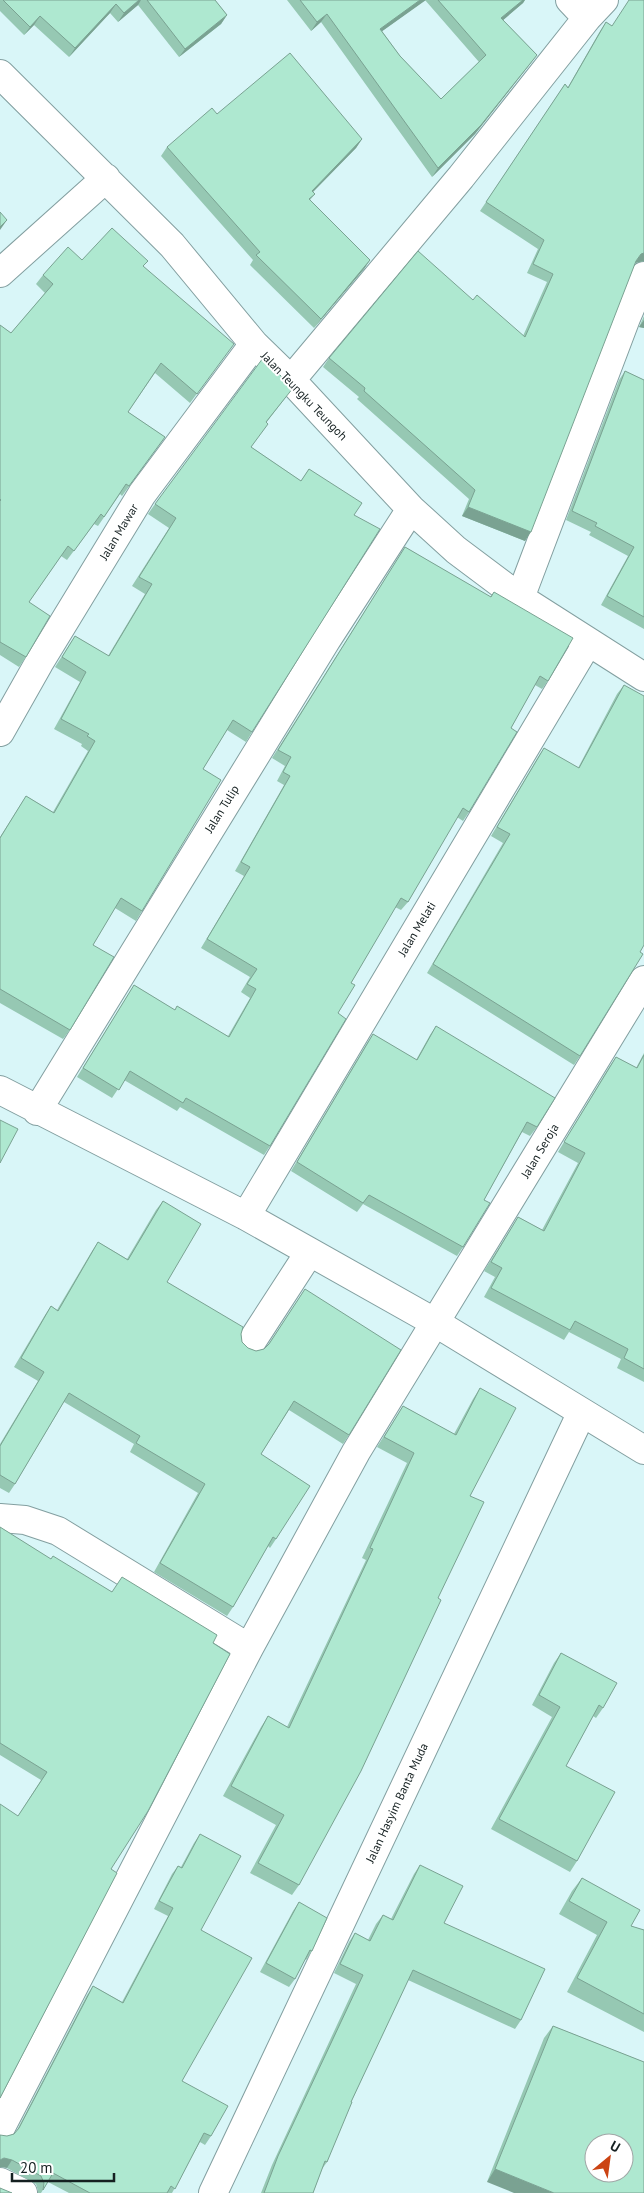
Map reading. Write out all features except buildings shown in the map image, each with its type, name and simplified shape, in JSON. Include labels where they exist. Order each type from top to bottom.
[{"type":"street","points":[[291,380],[461,177],[587,6]]},
{"type":"street","name":"Jalan Teungku Teungoh","points":[[0,74],[172,245],[254,344],[291,380],[411,509],[456,550],[520,598],[644,677]]},
{"type":"street","points":[[0,273],[106,178]]},
{"type":"street","points":[[520,598],[626,318],[644,276]]},
{"type":"street","name":"Jalan Mawar","points":[[0,732],[39,663],[142,494],[254,344]]},
{"type":"street","name":"Jalan Tulip","points":[[36,1111],[328,639],[411,509]]},
{"type":"street","name":"Jalan Melati","points":[[246,1216],[588,642]]},
{"type":"street","name":"Jalan Seroja","points":[[0,2129],[249,1648],[356,1452],[644,980]]},
{"type":"street","points":[[0,1090],[36,1111],[246,1216],[436,1323],[580,1414],[642,1445]]},
{"type":"street","points":[[250,1344],[309,1252]]},
{"type":"street","name":"Jalan Hasyim Banta Muda","points":[[213,2193],[580,1414]]},
{"type":"street","points":[[0,1518],[25,1520],[58,1531],[249,1648]]},
{"type":"street","points":[[0,2182],[23,2193]]}]
